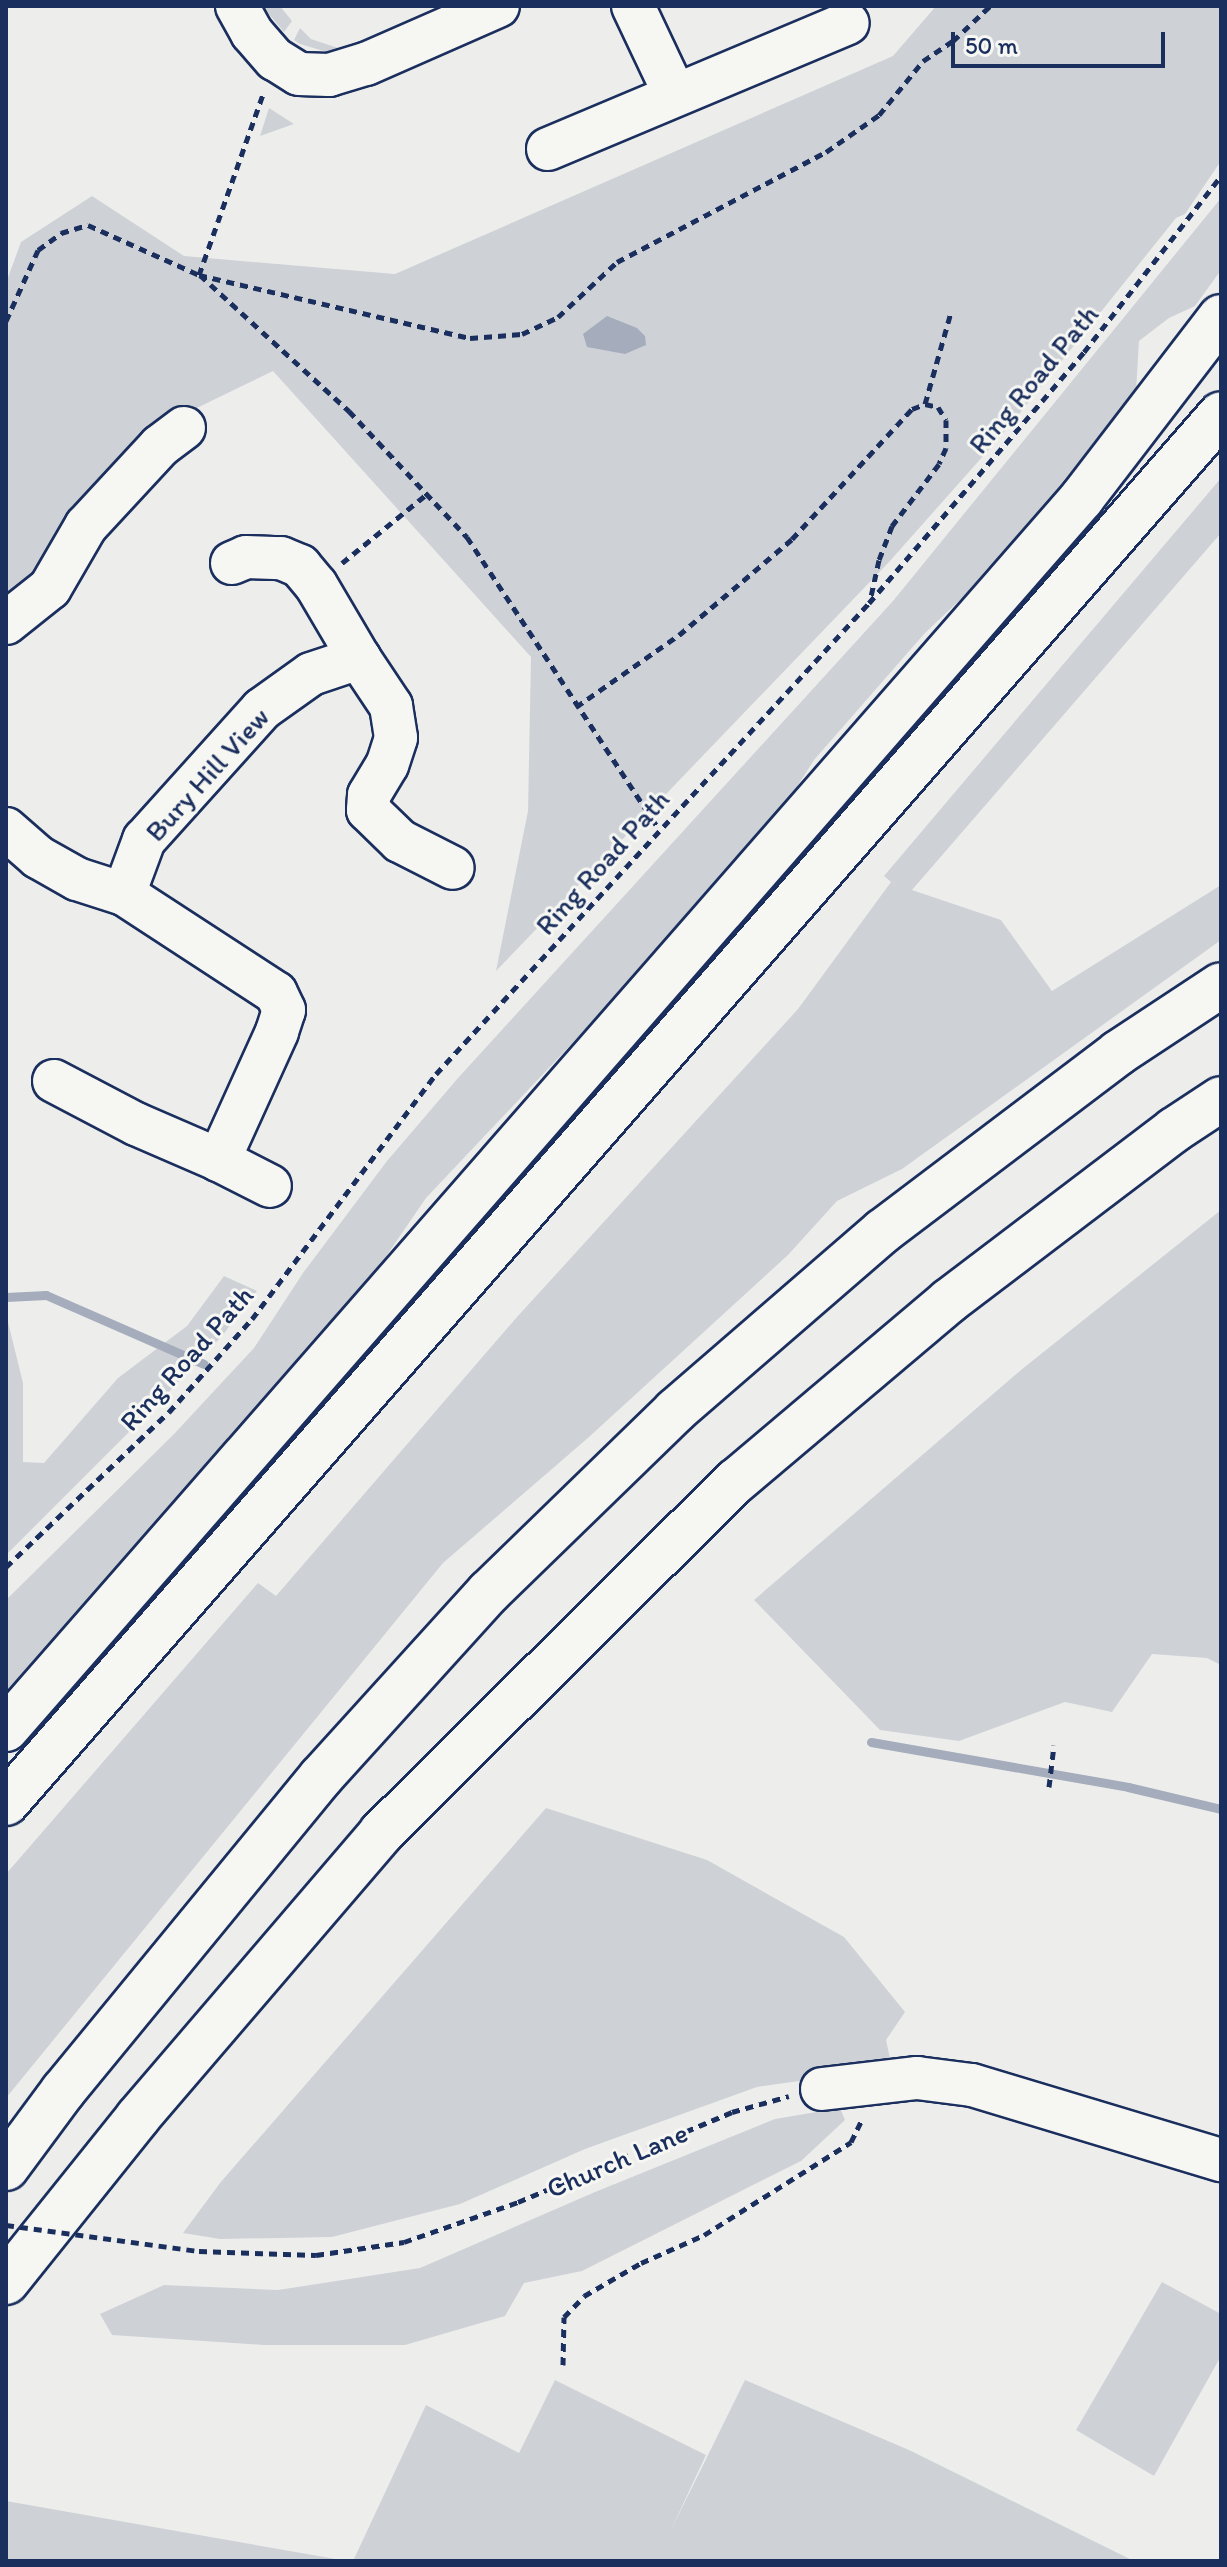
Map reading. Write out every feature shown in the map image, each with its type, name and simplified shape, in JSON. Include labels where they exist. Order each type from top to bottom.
[{"type":"highway","points":[[6,1729],[1082,498],[1221,317]]},
{"type":"highway","points":[[6,1803],[1221,414]]},
{"type":"highway","points":[[6,2168],[63,2091],[321,1777],[489,1592],[653,1432],[883,1231],[1118,1053],[1221,985]]},
{"type":"highway","points":[[6,2282],[138,2117],[381,1833],[736,1481],[949,1301],[1174,1130],[1221,1099]]},
{"type":"street","points":[[237,6],[252,33],[275,59],[299,74],[329,75],[366,64],[498,6]]},
{"type":"street","points":[[633,6],[675,95]]},
{"type":"street","points":[[548,149],[848,23]]},
{"type":"street","points":[[6,623],[50,588],[86,526],[160,446],[184,428]]},
{"type":"street","points":[[232,563],[246,557],[281,558],[300,566],[316,585],[391,706],[396,738],[387,765],[369,795],[368,810],[400,841],[453,868]]},
{"type":"street","name":"Bury Hill View","points":[[124,894],[144,840],[262,709],[311,674],[359,658]]},
{"type":"street","points":[[6,829],[38,857],[77,879],[124,894],[276,993],[284,1010],[219,1160]]},
{"type":"street","points":[[54,1081],[136,1124],[270,1186]]},
{"type":"street","points":[[842,2086],[917,2078],[972,2085],[1221,2160]]},
{"type":"path","points":[[6,321],[38,250],[61,233],[88,225],[199,275],[470,338],[522,334],[558,317],[617,262],[826,152],[879,115],[923,61],[953,41],[990,6]]},
{"type":"path","points":[[199,275],[275,59]]},
{"type":"path","name":"Ring Road Path","points":[[6,1567],[169,1412],[242,1331],[436,1074],[869,603],[1084,352],[1221,176]]},
{"type":"path","points":[[199,275],[349,411],[467,537],[659,829]]},
{"type":"path","points":[[925,404],[951,312]]},
{"type":"path","points":[[576,707],[679,635],[792,539],[912,409],[925,404],[938,407],[946,420],[946,448],[939,464],[892,526],[879,560],[869,603]]},
{"type":"path","points":[[316,585],[428,493]]},
{"type":"path","points":[[1049,1787],[1054,1745]]},
{"type":"path","points":[[563,2365],[564,2317],[584,2296],[641,2263],[704,2235],[851,2142],[862,2124],[842,2086]]},
{"type":"path","name":"Church Lane","points":[[6,2225],[199,2251],[316,2255],[404,2242],[518,2202],[732,2112],[842,2086]]},
{"type":"shaded area","points":[[262,6],[280,6],[292,21],[284,32]]},
{"type":"shaded area","points":[[936,6],[1221,6],[1221,161],[1185,214],[1176,218],[1008,428],[889,562],[496,971],[528,811],[531,657],[273,371],[170,421],[32,587],[6,608],[6,283],[21,242],[92,196],[184,256],[395,274],[893,56]]},
{"type":"shaded area","points":[[300,28],[311,39],[347,51],[330,53],[300,44],[294,40]]},
{"type":"shaded area","points":[[269,108],[294,124],[260,136]]},
{"type":"shaded area","points":[[1221,198],[1221,270],[1195,306],[1169,318],[1139,341],[1136,392],[1114,422],[985,576],[924,634],[814,760],[775,821],[714,893],[426,1198],[378,1268],[332,1325],[6,1697],[6,1600],[174,1434],[254,1348],[303,1273],[387,1161],[458,1078],[893,601]]},
{"type":"shaded area","points":[[1221,478],[1221,533],[912,890],[1001,920],[1052,991],[1221,885],[1221,940],[902,1169],[837,1201],[788,1255],[589,1437],[443,1563],[6,2098],[6,1874],[258,1583],[276,1596],[517,1317],[798,1009],[891,882],[884,876]]},
{"type":"shaded area","points":[[1221,1210],[1221,1665],[1207,1658],[1152,1654],[1112,1712],[1065,1702],[959,1741],[880,1730],[754,1600],[1021,1370]]},
{"type":"shaded area","points":[[224,1276],[257,1291],[222,1336],[6,1555],[6,1314],[23,1383],[23,1462],[44,1463],[118,1378],[187,1326]]},
{"type":"shaded area","points":[[546,1808],[707,1860],[844,1937],[905,2012],[886,2040],[892,2068],[757,2087],[585,2149],[460,2204],[332,2237],[220,2239],[183,2233],[220,2183]]},
{"type":"shaded area","points":[[840,2108],[845,2120],[801,2161],[582,2271],[524,2283],[505,2316],[405,2345],[264,2345],[112,2335],[100,2314],[164,2285],[278,2290],[420,2268],[775,2119]]},
{"type":"shaded area","points":[[1162,2282],[1221,2314],[1221,2356],[1154,2476],[1076,2430]]},
{"type":"shaded area","points":[[555,2380],[706,2455],[670,2532],[745,2380],[909,2450],[1134,2561],[353,2561],[426,2405],[519,2453]]},
{"type":"shaded area","points":[[6,2501],[347,2561],[6,2561]]},
{"type":"water","points":[[607,316],[637,328],[645,336],[646,345],[625,354],[587,347],[583,334]]},
{"type":"waterway","points":[[6,1297],[46,1295],[204,1364]]},
{"type":"waterway","points":[[871,1742],[1128,1787],[1221,1809]]}]
